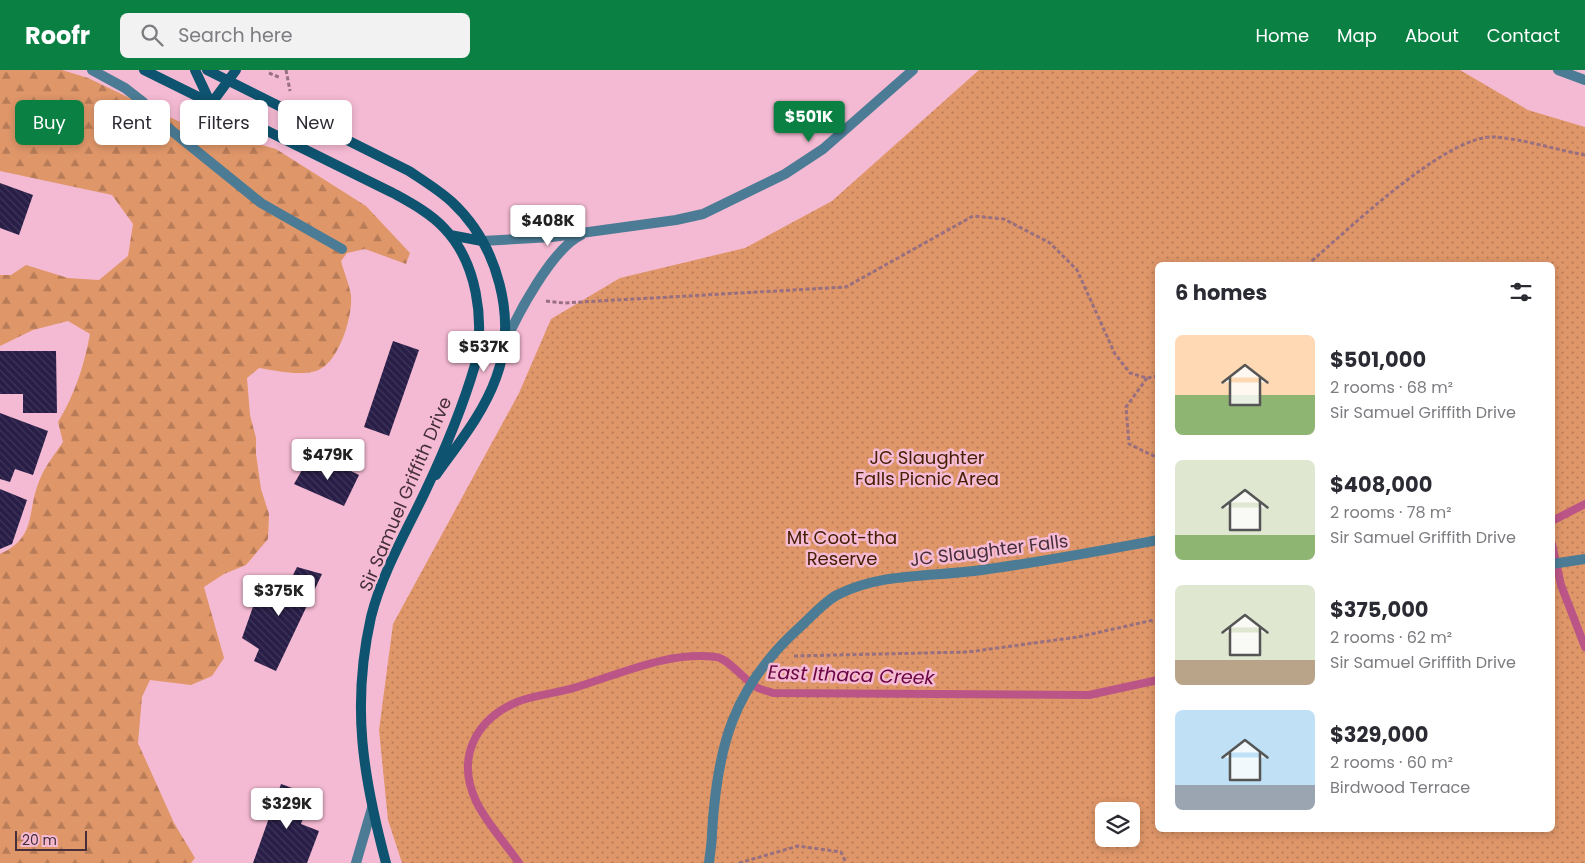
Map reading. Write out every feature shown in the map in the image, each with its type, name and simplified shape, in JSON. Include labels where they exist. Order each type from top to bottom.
[{"type":"main road","name":"Sir Samuel Griffith Drive","points":[[144,70],[203,100]]},
{"type":"main road","points":[[195,70],[209,100]]},
{"type":"main road","points":[[207,70],[409,171],[434,187],[454,204],[482,241],[495,270],[502,293],[504,320],[503,348],[496,377],[483,406],[426,490]]},
{"type":"main road","points":[[214,100],[236,70]]},
{"type":"main road","name":"Sir Samuel Griffith Drive","points":[[268,132],[393,193],[429,215],[450,235],[461,254],[476,293],[479,344],[471,378],[426,490],[396,550],[372,616],[362,674],[360,711],[363,760],[372,808],[386,863]]},
{"type":"main road","points":[[450,235],[482,241]]},
{"type":"street","points":[[92,70],[125,88],[143,102],[167,127],[261,203],[342,249]]},
{"type":"street","points":[[482,241],[534,238],[688,218],[704,214],[785,174],[823,149],[913,70]]},
{"type":"street","points":[[1558,70],[1585,80]]},
{"type":"street","points":[[503,348],[513,327],[553,260],[573,239],[591,231]]},
{"type":"street","name":"JC Slaughter Falls","points":[[709,863],[720,759],[727,732],[747,691],[769,658],[786,639],[836,596],[885,579],[981,570],[1155,541]]},
{"type":"street","points":[[1555,564],[1585,559]]},
{"type":"street","points":[[356,863],[372,808]]},
{"type":"path","points":[[269,73],[281,78]]},
{"type":"path","points":[[1311,262],[1406,181],[1455,148],[1493,137],[1585,155]]},
{"type":"path","points":[[545,301],[564,303],[800,291],[846,286],[973,216],[1004,219],[1050,243],[1076,270],[1116,354],[1130,373],[1147,378],[1155,377]]},
{"type":"path","points":[[1147,378],[1126,407],[1129,444],[1155,457]]},
{"type":"path","points":[[769,658],[968,652],[1078,637],[1155,620]]},
{"type":"path","points":[[740,863],[798,846],[841,852],[846,863]]},
{"type":"green space","points":[[0,70],[62,70],[88,78],[134,100],[94,100],[94,145],[170,145],[170,117],[180,122],[180,145],[262,145],[276,149],[366,206],[410,253],[406,264],[365,249],[347,253],[341,261],[351,295],[350,315],[343,338],[331,359],[324,367],[316,371],[295,373],[259,368],[247,378],[250,415],[256,438],[256,454],[261,489],[269,514],[268,539],[246,565],[224,574],[204,587],[224,658],[212,676],[191,685],[150,680],[142,697],[138,743],[174,823],[195,858],[191,863],[0,863],[0,554],[20,540],[26,531],[40,479],[63,442],[58,422],[78,380],[90,334],[68,321],[33,330],[0,346],[0,275],[11,275],[26,265],[68,278],[99,280],[128,256],[133,224],[112,195],[0,171]]},
{"type":"green space","name":"Mt Coot-tha Reserve","points":[[979,70],[1460,70],[1528,110],[1585,127],[1585,863],[402,863],[388,820],[379,730],[393,624],[519,393],[551,319],[620,278],[745,248],[832,201]]},
{"type":"building","points":[[0,183],[33,195],[19,235],[0,228]]},
{"type":"building","points":[[393,341],[419,350],[389,436],[364,427]]},
{"type":"building","points":[[0,351],[56,351],[57,413],[23,413],[23,394],[0,394]]},
{"type":"building","points":[[0,413],[48,431],[33,475],[15,469],[10,482],[0,479]]},
{"type":"building","points":[[320,456],[359,475],[344,506],[294,484],[302,470],[314,467]]},
{"type":"building","points":[[0,489],[27,500],[12,544],[0,549]]},
{"type":"building","points":[[297,567],[322,574],[276,671],[254,661],[259,649],[242,638],[260,587],[283,595]]},
{"type":"building","points":[[281,784],[312,795],[301,824],[319,831],[307,863],[253,863]]},
{"type":"waterway","name":"East Ithaca Creek","points":[[1555,519],[1585,504]]},
{"type":"waterway","points":[[1555,558],[1561,585],[1585,647]]},
{"type":"waterway","name":"East Ithaca Creek","points":[[519,863],[485,816],[476,801],[470,785],[469,756],[473,742],[480,730],[490,719],[517,702],[575,688],[648,664],[682,657],[721,658],[758,688],[773,693],[1089,695],[1155,681]]},
{"type":"park label","name":"JC Slaughter Falls Picnic Area","points":[[927,467]]}]
